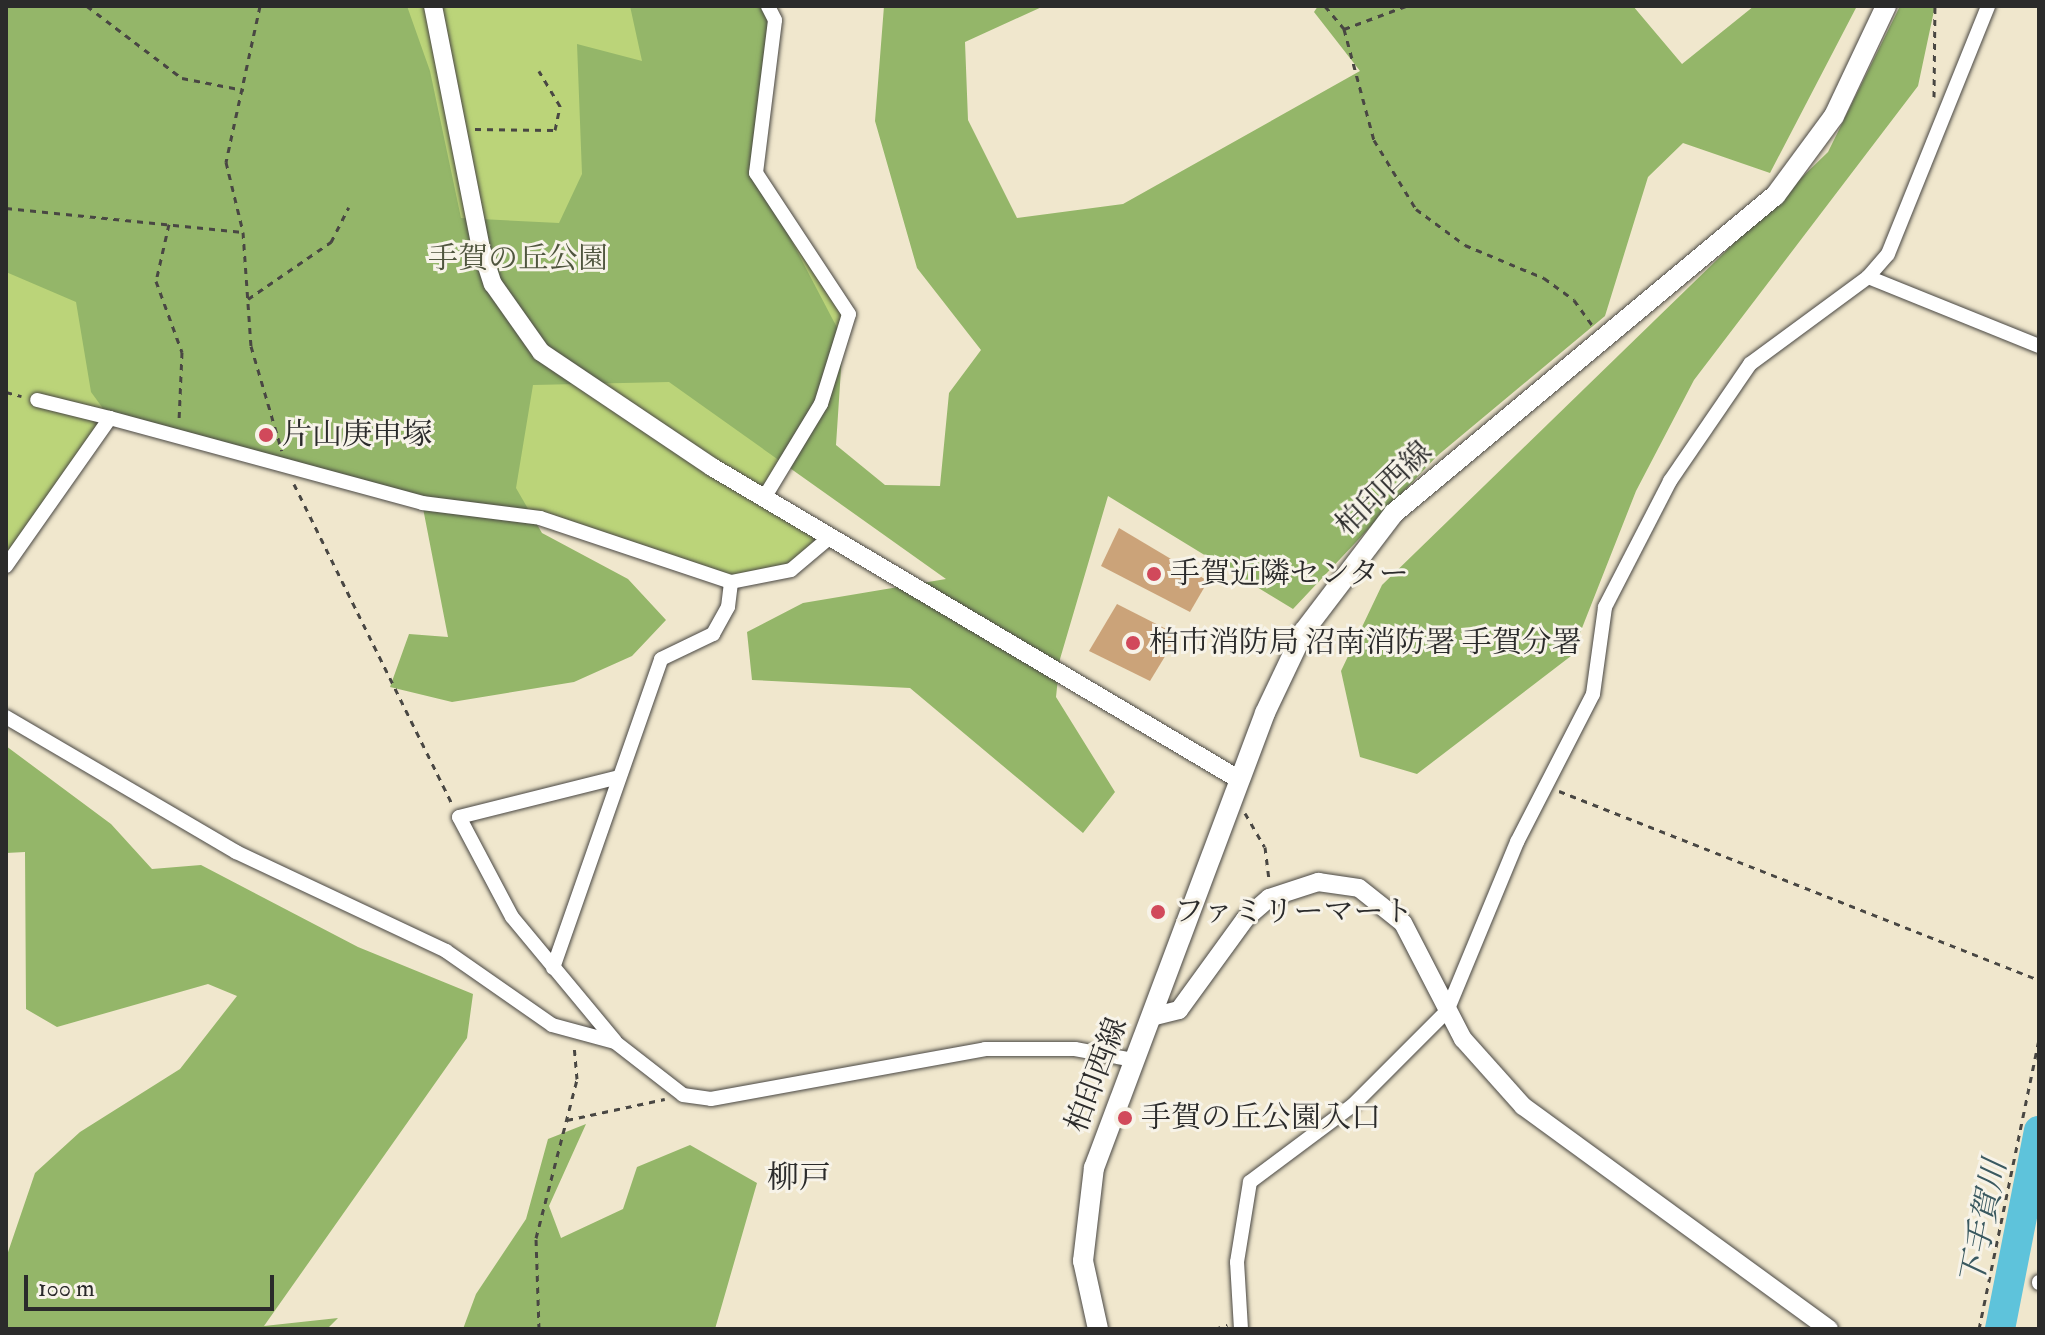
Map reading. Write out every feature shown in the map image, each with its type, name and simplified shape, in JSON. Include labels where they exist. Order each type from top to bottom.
[{"type":"main road","name":"柏印西線","points":[[1098,1329],[1083,1261],[1086,1197],[1133,1060],[1283,669],[1356,557],[1450,464],[1603,342],[1775,196],[1834,116],[1886,6]]},
{"type":"street","points":[[433,6],[455,128],[493,284],[541,352],[764,498],[1236,789]]},
{"type":"street","points":[[764,498],[821,404],[849,314],[756,173],[775,20],[768,6]]},
{"type":"street","points":[[1241,1329],[1237,1262],[1250,1182],[1353,1105],[1447,1011],[1545,786],[1593,694],[1605,607],[1691,447],[1763,351],[1868,277],[1901,230],[1988,6]]},
{"type":"street","points":[[1868,277],[2039,346]]},
{"type":"street","points":[[37,400],[422,503],[540,518],[731,582],[791,570],[830,537]]},
{"type":"street","points":[[6,566],[110,418]]},
{"type":"street","points":[[553,968],[661,659],[713,634],[728,607],[731,582]]},
{"type":"street","points":[[6,717],[236,852],[446,951],[552,1025],[615,1042]]},
{"type":"street","points":[[619,777],[459,817],[487,878],[553,968],[615,1042],[683,1095],[711,1099],[985,1049],[1075,1049],[1133,1060]]},
{"type":"street","points":[[1151,1017],[1179,1010],[1245,919],[1269,898],[1335,883],[1383,902],[1403,923],[1447,1011],[1497,1080],[1553,1134],[1829,1329]]},
{"type":"path","points":[[87,6],[182,78],[244,90]]},
{"type":"path","points":[[260,6],[226,162],[243,232],[251,346],[287,468],[459,817]]},
{"type":"path","points":[[1325,6],[1344,29],[1374,140],[1416,209],[1465,245],[1544,278],[1574,300],[1603,342]]},
{"type":"path","points":[[1344,29],[1406,6]]},
{"type":"path","points":[[1935,6],[1939,129]]},
{"type":"path","points":[[455,128],[555,130],[560,106],[539,71]]},
{"type":"path","points":[[248,299],[331,242],[349,207]]},
{"type":"path","points":[[6,208],[243,232]]},
{"type":"path","points":[[169,224],[156,281],[182,352],[178,437]]},
{"type":"path","points":[[1545,786],[2039,980]]},
{"type":"path","points":[[1236,789],[1265,847],[1269,898]]},
{"type":"path","points":[[539,1329],[536,1238],[577,1079],[572,1030]]},
{"type":"path","points":[[1979,1329],[2039,1039]]},
{"type":"path","points":[[567,1120],[683,1095]]},
{"type":"green space","name":"手賀の丘公園","points":[[6,6],[768,6],[756,173],[849,314],[764,498],[830,537],[814,555],[750,581],[540,518],[110,418],[6,566]]},
{"type":"green space","points":[[6,6],[407,6],[430,71],[461,218],[559,223],[582,174],[577,44],[642,61],[630,6],[769,6],[756,173],[843,339],[836,445],[885,485],[940,486],[949,393],[981,350],[917,268],[875,121],[884,6],[1044,6],[965,42],[968,120],[1017,218],[1123,204],[1360,71],[1314,12],[1318,6],[1633,6],[1682,64],[1754,6],[1857,6],[1770,173],[1683,143],[1648,177],[1605,316],[1437,456],[1293,609],[1108,496],[1060,659],[1056,697],[1115,792],[1083,833],[910,688],[752,680],[747,632],[803,603],[946,579],[669,382],[533,385],[516,488],[542,533],[628,579],[666,620],[632,656],[574,682],[452,702],[390,687],[409,634],[448,637],[422,503],[110,418],[91,392],[76,302],[6,272]]},
{"type":"green space","points":[[1900,6],[1935,6],[1918,86],[1694,380],[1636,491],[1571,656],[1417,774],[1360,757],[1341,671],[1382,585],[1828,152]]},
{"type":"green space","points":[[6,746],[111,824],[152,869],[201,865],[358,947],[473,994],[467,1038],[264,1326],[338,1318],[327,1329],[6,1329],[6,1258],[35,1173],[80,1132],[180,1069],[237,996],[208,984],[57,1027],[26,1009],[25,852],[6,853]]},
{"type":"green space","points":[[586,1124],[549,1206],[561,1238],[623,1209],[637,1167],[690,1145],[757,1183],[715,1329],[463,1329],[476,1294],[526,1219],[548,1139]]},
{"type":"building","name":"手賀近隣センター","points":[[1119,528],[1208,581],[1190,612],[1101,566]]},
{"type":"building","name":"柏市消防局 沼南消防署 手賀分署","points":[[1117,604],[1178,635],[1150,681],[1089,651]]},
{"type":"waterway","name":"下手賀川","points":[[2000,1329],[2039,1131]]},
{"type":"place","name":"片山庚申塚","points":[[266,435]]},
{"type":"place","name":"手賀近隣センター","points":[[1154,574]]},
{"type":"place","name":"柏市消防局 沼南消防署 手賀分署","points":[[1133,643]]},
{"type":"place","name":"ファミリーマート","points":[[1158,912]]},
{"type":"place","name":"手賀の丘公園入口","points":[[1125,1118]]},
{"type":"district","name":"柳戸","points":[[799,1178]]}]
